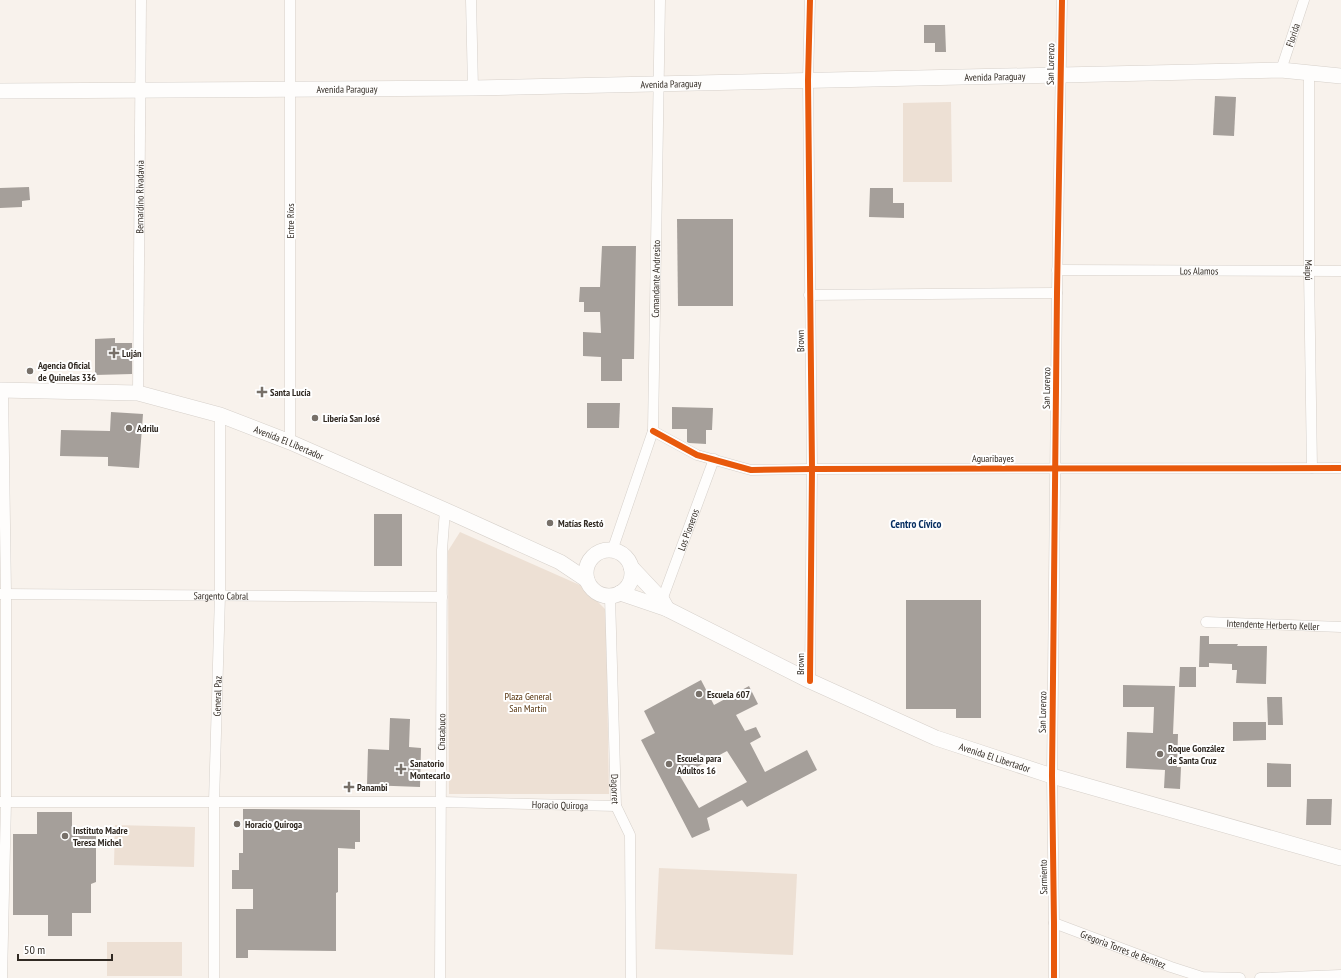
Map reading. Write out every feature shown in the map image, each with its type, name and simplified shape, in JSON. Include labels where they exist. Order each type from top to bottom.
[{"type":"main road","name":"Avenida Paraguay","points":[[0,90],[473,88],[1281,70],[1341,76]]},
{"type":"main road","name":"Avenida El Libertador","points":[[1,390],[138,393],[220,415],[290,442],[445,510],[560,562],[586,580]]},
{"type":"main road","points":[[607,550],[612,551],[617,552],[626,558],[631,566],[632,577],[628,586],[615,595],[600,595],[592,589],[586,580],[586,570],[590,560],[597,553],[607,550]]},
{"type":"main road","name":"Avenida El Libertador","points":[[560,562],[590,560]]},
{"type":"main road","name":"Avenida El Libertador","points":[[631,566],[664,604]]},
{"type":"main road","name":"Avenida El Libertador","points":[[615,595],[664,604],[810,681],[936,738],[1052,776],[1341,858]]},
{"type":"street","name":"Bernardino Rivadavia","points":[[138,393],[141,0]]},
{"type":"street","name":"Entre Ríos","points":[[290,0],[290,442]]},
{"type":"street","points":[[471,0],[473,88]]},
{"type":"street","name":"Comandante Andresito","points":[[612,551],[654,431],[660,0]]},
{"type":"street","name":"Brown","points":[[810,0],[808,80],[809,295],[812,469],[810,681]]},
{"type":"street","name":"San Lorenzo","points":[[1052,776],[1057,270],[1062,0]]},
{"type":"street","name":"Florida","points":[[1281,70],[1304,0]]},
{"type":"street","name":"Maipú","points":[[1309,72],[1308,271],[1312,468]]},
{"type":"street","name":"Los Alamos","points":[[1057,270],[1341,271]]},
{"type":"street","points":[[809,295],[1057,293]]},
{"type":"street","points":[[1,390],[3,594],[2,978]]},
{"type":"street","name":"General Paz","points":[[214,978],[214,802],[220,595],[220,415]]},
{"type":"street","name":"Aguaribayes","points":[[654,431],[697,455],[751,470],[1341,468]]},
{"type":"street","name":"Los Pioneros","points":[[664,604],[714,459]]},
{"type":"street","name":"Chacabuco","points":[[440,978],[442,550],[445,510]]},
{"type":"street","name":"Sargento Cabral","points":[[3,594],[442,596]]},
{"type":"street","name":"Dagorret","points":[[615,595],[616,806],[630,836],[631,978]]},
{"type":"street","name":"Intendente Herberto Keller","points":[[1206,622],[1341,627]]},
{"type":"street","name":"Sarmiento","points":[[1052,776],[1054,978]]},
{"type":"street","name":"Horacio Quiroga","points":[[3,802],[441,802],[616,806]]},
{"type":"street","name":"Gregoria Torres de Benitez","points":[[1054,923],[1183,971],[1202,976],[1240,978]]},
{"type":"street","points":[[1260,978],[1341,975]]},
{"type":"green space","points":[[951,102],[952,182],[903,182],[903,103]]},
{"type":"green space","name":"Plaza General San Martín","points":[[460,532],[582,586],[606,610],[609,794],[449,794],[448,551]]},
{"type":"green space","points":[[115,825],[195,827],[194,867],[114,865]]},
{"type":"green space","points":[[659,868],[797,874],[793,955],[655,949]]},
{"type":"green space","points":[[107,942],[182,942],[182,976],[107,976]]},
{"type":"building","points":[[924,25],[945,25],[946,52],[935,52],[935,43],[924,43]]},
{"type":"building","points":[[1215,96],[1236,97],[1234,136],[1213,135]]},
{"type":"building","points":[[29,187],[30,200],[22,201],[22,207],[0,208],[0,188]]},
{"type":"building","points":[[870,188],[893,188],[893,203],[904,203],[904,218],[869,217]]},
{"type":"building","points":[[677,219],[733,219],[733,306],[678,306]]},
{"type":"building","points":[[602,246],[636,246],[634,359],[622,359],[622,381],[601,381],[601,357],[583,356],[583,332],[601,333],[600,312],[584,312],[584,302],[579,302],[580,287],[600,287]]},
{"type":"building","points":[[115,338],[115,343],[132,343],[132,374],[95,375],[95,339]]},
{"type":"building","points":[[587,403],[620,403],[619,428],[587,428]]},
{"type":"building","points":[[672,407],[713,408],[712,430],[706,430],[706,444],[687,442],[687,429],[672,429]]},
{"type":"building","points":[[111,412],[143,414],[139,468],[108,466],[108,457],[60,456],[61,430],[110,431]]},
{"type":"building","points":[[374,514],[402,514],[402,566],[374,566]]},
{"type":"building","points":[[906,600],[981,600],[981,718],[956,718],[956,709],[906,709]]},
{"type":"building","points":[[1200,636],[1209,636],[1209,644],[1267,646],[1266,684],[1236,683],[1237,670],[1232,670],[1232,664],[1209,663],[1209,667],[1199,667]]},
{"type":"building","points":[[1180,667],[1196,667],[1196,687],[1179,687]]},
{"type":"building","points":[[701,680],[714,705],[749,686],[758,704],[736,715],[745,731],[756,727],[761,737],[750,743],[765,772],[807,750],[817,770],[747,807],[742,800],[707,818],[710,830],[692,838],[641,740],[655,733],[644,711]],"holes":[[[727,751],[747,782],[699,808],[680,776]]]},
{"type":"building","points":[[1123,685],[1175,686],[1173,734],[1178,734],[1177,767],[1181,767],[1180,789],[1164,788],[1165,770],[1126,768],[1127,732],[1153,733],[1154,707],[1123,707]]},
{"type":"building","points":[[1267,697],[1282,697],[1283,725],[1268,725]]},
{"type":"building","points":[[390,718],[410,719],[409,747],[421,748],[420,787],[367,785],[368,749],[389,750]]},
{"type":"building","points":[[1233,722],[1266,722],[1266,740],[1233,741]]},
{"type":"building","points":[[1267,763],[1291,764],[1291,787],[1267,787]]},
{"type":"building","points":[[1307,799],[1332,799],[1331,825],[1306,825]]},
{"type":"building","points":[[243,809],[360,810],[360,842],[355,842],[355,849],[338,848],[336,951],[248,950],[248,958],[236,958],[236,909],[253,909],[253,889],[232,889],[232,870],[239,870],[239,853],[243,853]]},
{"type":"building","points":[[37,812],[72,812],[72,828],[96,828],[96,882],[91,884],[91,913],[72,913],[72,936],[48,936],[48,915],[13,915],[13,834],[37,834]]},
{"type":"cycle path","points":[[810,0],[808,80],[812,469],[810,681]]},
{"type":"cycle path","points":[[1054,978],[1052,776],[1057,293],[1062,0]]},
{"type":"cycle path","points":[[653,431],[697,455],[751,470],[1341,468]]},
{"type":"place","name":"Luján","points":[[114,353]]},
{"type":"place","name":"Agencia Oficial de Quinelas 336","points":[[30,371]]},
{"type":"place","name":"Santa Lucía","points":[[262,392]]},
{"type":"place","name":"Libería San José","points":[[315,418]]},
{"type":"place","name":"Adrilu","points":[[129,428]]},
{"type":"place","name":"Matías Restó","points":[[550,523]]},
{"type":"place","name":"Escuela 607","points":[[699,694]]},
{"type":"place","name":"Roque González de Santa Cruz","points":[[1160,754]]},
{"type":"place","name":"Escuela para Adultos 16","points":[[669,764]]},
{"type":"place","name":"Sanatorio Montecarlo","points":[[401,769]]},
{"type":"place","name":"Panambi","points":[[349,787]]},
{"type":"place","name":"Horacio Quiroga","points":[[237,824]]},
{"type":"place","name":"Instituto Madre Teresa Michel","points":[[65,836]]},
{"type":"district","name":"Centro Cívico","points":[[916,524]]}]
